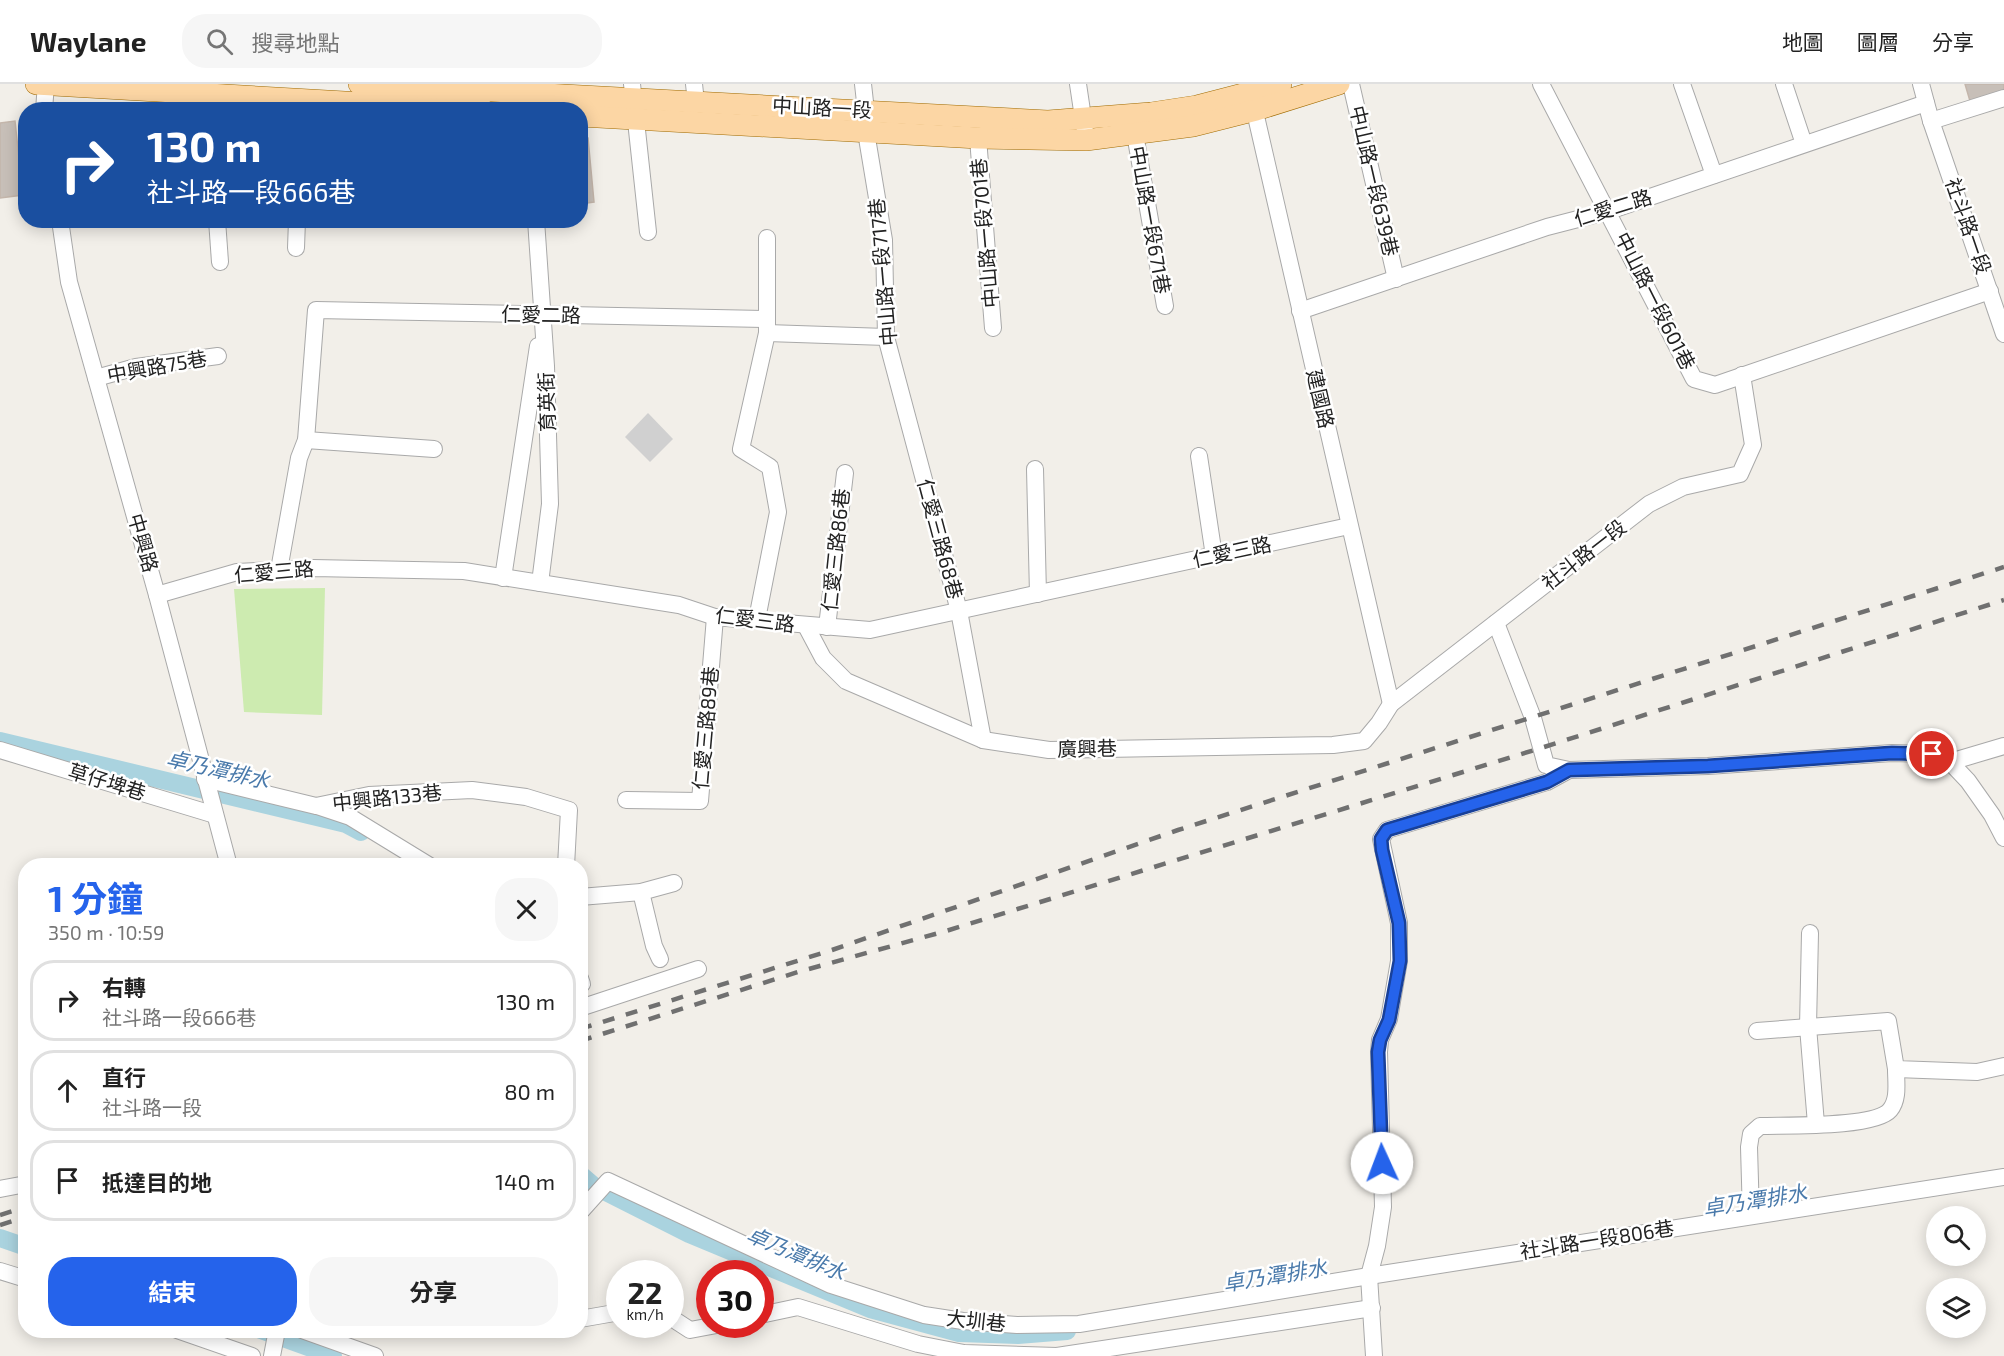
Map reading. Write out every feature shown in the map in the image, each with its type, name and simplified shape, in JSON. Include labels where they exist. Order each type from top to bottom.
[{"type":"main road","points":[[36,84],[240,102]]},
{"type":"main road","name":"中山路一段","points":[[359,84],[634,102],[866,132],[978,138],[1086,140],[1193,126],[1253,102],[1281,84]]},
{"type":"main road","name":"中山路一段","points":[[588,114],[634,102],[695,93],[866,111],[1048,121],[1253,102],[1339,84]]},
{"type":"street","points":[[45,102],[46,84]]},
{"type":"street","name":"中山路一段717巷","points":[[863,84],[866,132],[884,240],[886,337],[920,466]]},
{"type":"street","points":[[1077,84],[1086,140]]},
{"type":"street","name":"中山路一段639巷","points":[[1352,84],[1396,279]]},
{"type":"street","name":"中山路一段601巷","points":[[1541,84],[1609,211],[1694,379],[1715,385],[1742,375]]},
{"type":"street","points":[[1682,84],[1714,175]]},
{"type":"street","points":[[1784,84],[1804,144]]},
{"type":"street","name":"社斗路一段","points":[[1496,623],[1649,504],[1683,487],[1740,474],[1753,445],[1742,375],[1990,291],[1931,121],[1921,84]]},
{"type":"street","points":[[1931,121],[2004,98]]},
{"type":"street","points":[[634,102],[648,232]]},
{"type":"street","name":"建國路","points":[[1253,102],[1391,704]]},
{"type":"street","name":"仁愛二路","points":[[1300,311],[1547,227],[1609,211],[1926,103]]},
{"type":"street","name":"中山路一段671巷","points":[[1135,134],[1166,306]]},
{"type":"street","name":"中山路一段701巷","points":[[978,138],[993,328]]},
{"type":"street","name":"中興路","points":[[61,228],[69,282],[157,595],[227,858]]},
{"type":"street","points":[[218,228],[220,262]]},
{"type":"street","points":[[296,248],[297,228]]},
{"type":"street","name":"育英街","points":[[537,228],[546,366],[550,504],[540,583]]},
{"type":"street","points":[[757,619],[778,512],[770,467],[741,449],[767,326],[767,238]]},
{"type":"street","points":[[1990,291],[2004,331]]},
{"type":"street","name":"仁愛二路","points":[[306,440],[316,310],[542,315],[767,326],[886,337]]},
{"type":"street","points":[[503,578],[542,315]]},
{"type":"street","name":"中興路75巷","points":[[96,378],[136,367],[218,356]]},
{"type":"street","points":[[279,570],[299,458],[306,440],[434,449]]},
{"type":"street","points":[[1199,456],[1214,556]]},
{"type":"street","name":"仁愛三路68巷","points":[[920,466],[959,611],[983,740]]},
{"type":"street","points":[[1035,469],[1038,594]]},
{"type":"street","name":"仁愛三路86巷","points":[[828,627],[844,473]]},
{"type":"street","name":"仁愛三路","points":[[157,595],[237,572],[313,568],[464,571],[679,605],[715,616],[870,630],[1349,526]]},
{"type":"street","name":"仁愛三路89巷","points":[[626,800],[700,801],[715,616]]},
{"type":"street","points":[[1496,623],[1533,718],[1546,765],[1569,770],[1708,766],[1892,753],[1932,754],[1950,762],[1968,781],[1992,815],[2004,838]]},
{"type":"street","name":"廣興巷","points":[[806,626],[823,658],[846,681],[983,740],[1049,750],[1350,744],[1364,741],[1391,704],[1496,623]]},
{"type":"street","points":[[1950,762],[2004,746]]},
{"type":"street","name":"草仔埤巷","points":[[0,750],[215,815]]},
{"type":"street","points":[[1374,1356],[1369,1277],[1383,1207],[1378,1052],[1380,1040],[1389,1020],[1400,961],[1399,923],[1381,839],[1387,830],[1547,782],[1569,770]]},
{"type":"street","name":"中興路133巷","points":[[205,779],[316,806],[369,795],[472,790],[526,797],[569,810],[566,858]]},
{"type":"street","points":[[316,806],[350,817],[417,858]]},
{"type":"street","points":[[588,896],[641,892],[674,883]]},
{"type":"street","points":[[641,892],[654,946],[660,959]]},
{"type":"street","points":[[1810,933],[1808,1027],[1816,1124]]},
{"type":"street","points":[[588,1005],[698,969]]},
{"type":"street","points":[[1751,1216],[1749,1147],[1751,1134],[1760,1126],[1854,1123],[1889,1112],[1896,1098],[1896,1069],[1888,1021],[1757,1031]]},
{"type":"street","points":[[1896,1069],[1977,1071],[2004,1066]]},
{"type":"street","name":"社斗路一段806巷","points":[[1369,1277],[2004,1177]]},
{"type":"street","name":"大圳巷","points":[[588,1203],[608,1181],[831,1284],[924,1315],[963,1321],[1017,1325],[1079,1324],[1369,1277]]},
{"type":"street","points":[[0,1189],[18,1186]]},
{"type":"street","points":[[0,1270],[18,1276]]},
{"type":"street","name":"大圳巷","points":[[774,1313],[798,1307],[918,1344],[964,1353],[1057,1356],[1371,1303]]},
{"type":"street","points":[[588,1318],[606,1315]]},
{"type":"street","points":[[200,1338],[252,1356]]},
{"type":"street","points":[[272,1356],[275,1338]]},
{"type":"street","points":[[324,1338],[375,1356]]},
{"type":"shaded area","points":[[648,413],[673,439],[650,462],[625,437]]},
{"type":"green space","points":[[325,588],[322,715],[244,712],[234,589]]},
{"type":"building","points":[[1965,84],[2004,84],[2004,90],[1970,101]]},
{"type":"building","points":[[15,121],[18,149],[18,196],[0,198],[0,123]]},
{"type":"building","points":[[588,138],[594,202],[588,203]]},
{"type":"waterway","name":"卓乃潭排水","points":[[0,741],[346,824],[361,832]]},
{"type":"waterway","name":"卓乃潭排水","points":[[588,1181],[689,1234],[870,1309],[959,1333],[1018,1335],[1067,1331]]},
{"type":"waterway","points":[[0,1238],[18,1244]]},
{"type":"waterway","points":[[283,1338],[333,1356]]},
{"type":"railway","points":[[588,1026],[832,950],[1178,830],[2004,567]]},
{"type":"railway","points":[[588,1038],[798,972],[946,931],[1541,748],[2004,600]]},
{"type":"railway","points":[[0,1215],[18,1209]]},
{"type":"railway","points":[[0,1225],[18,1219]]},
{"type":"route","points":[[1382,1163],[1378,1052],[1380,1040],[1389,1020],[1400,961],[1399,923],[1382,850],[1381,839],[1387,830],[1547,782],[1569,770],[1708,766],[1892,753],[1932,754]]}]
